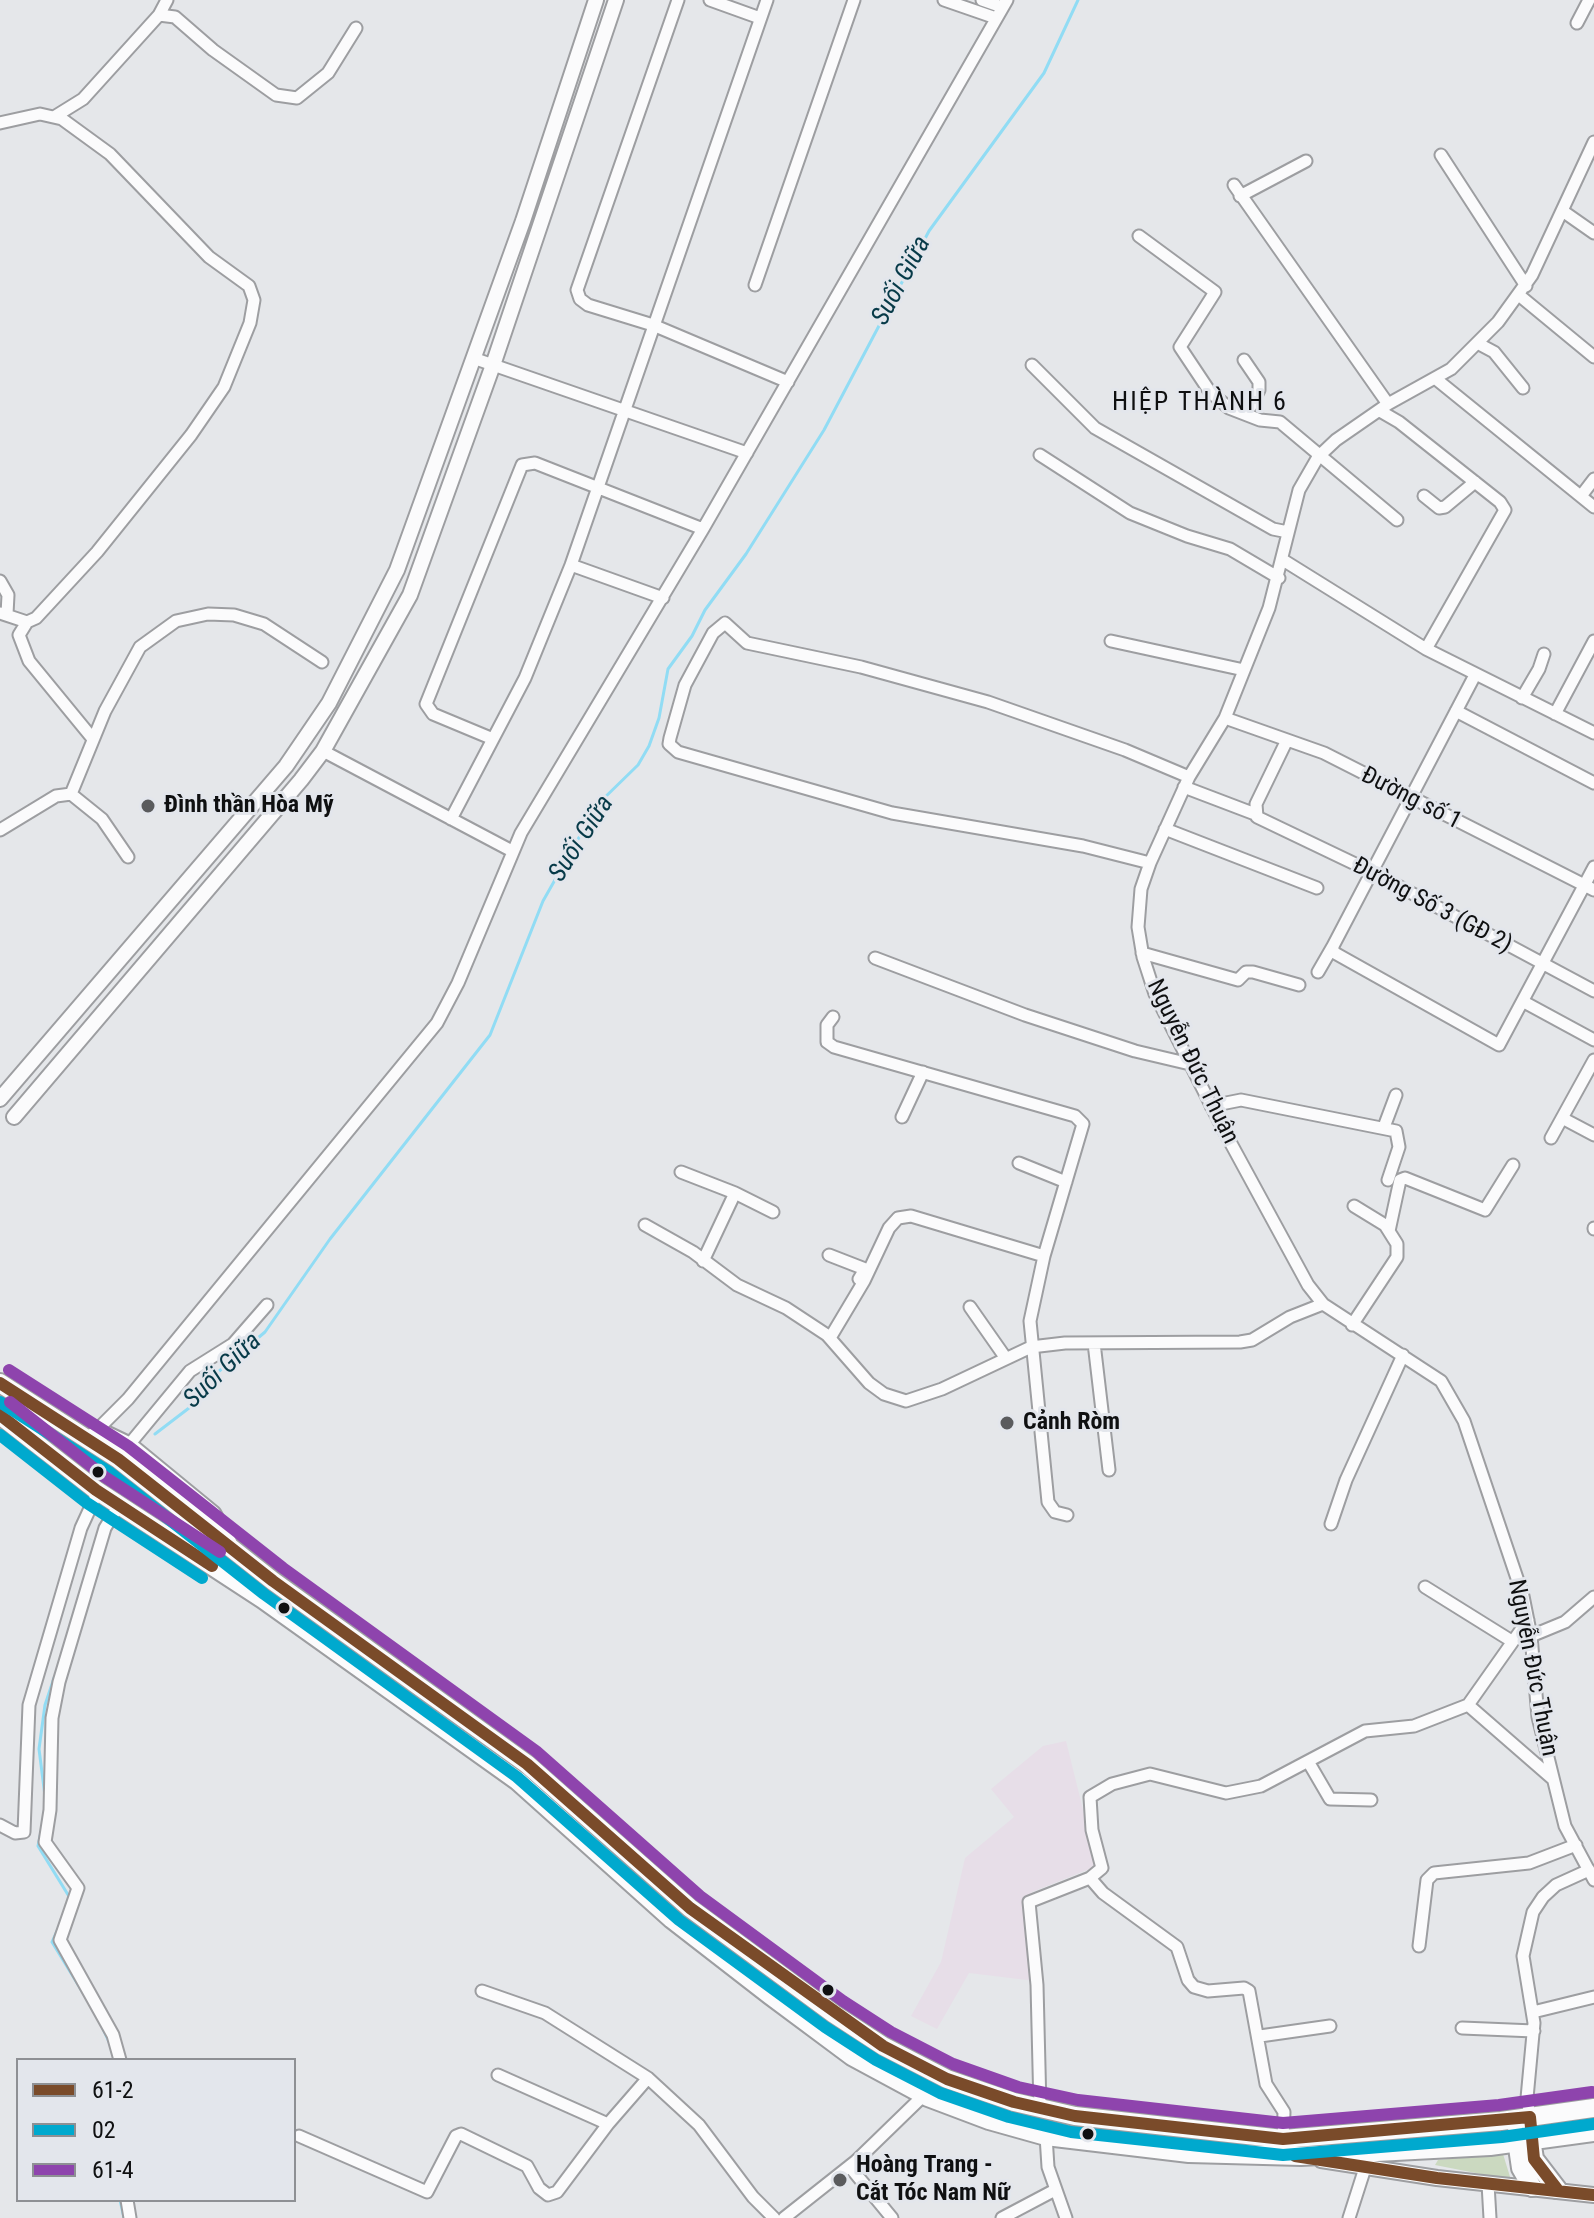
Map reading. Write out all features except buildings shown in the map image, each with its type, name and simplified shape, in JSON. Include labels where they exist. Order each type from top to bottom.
[{"type":"highway","points":[[0,1383],[118,1459],[230,1548],[527,1764],[610,1834],[690,1908],[834,2014],[883,2046],[947,2079],[1046,2109],[1148,2127],[1283,2139],[1522,2118],[1594,2108]]},
{"type":"highway","points":[[0,1416],[96,1496],[193,1553],[518,1781],[672,1919],[840,2047],[924,2095],[989,2120],[1046,2136],[1189,2153],[1301,2156],[1523,2143],[1594,2132]]},
{"type":"highway","points":[[87,1439],[105,1435],[128,1446],[212,1515],[230,1548]]},
{"type":"highway","points":[[1046,2109],[1046,2136]]},
{"type":"highway","points":[[1522,2118],[1521,2168],[1532,2187]]},
{"type":"highway","points":[[1523,2143],[1557,2189]]},
{"type":"street","points":[[54,117],[83,99],[159,15],[167,0]]},
{"type":"street","points":[[0,1099],[286,766],[329,703],[392,582],[596,0]]},
{"type":"street","points":[[14,1117],[268,821],[323,751],[410,595],[493,365],[616,0]]},
{"type":"street","points":[[678,0],[577,290],[588,305],[653,325],[788,382]]},
{"type":"street","points":[[710,0],[760,18]]},
{"type":"street","points":[[451,819],[525,678],[571,565],[767,0]]},
{"type":"street","points":[[755,285],[854,0]]},
{"type":"street","points":[[944,0],[1002,8]]},
{"type":"street","points":[[982,0],[1002,8]]},
{"type":"street","points":[[1577,23],[1589,0]]},
{"type":"street","points":[[87,1439],[128,1399],[428,1036],[458,983],[512,851],[663,598],[1002,8]]},
{"type":"street","points":[[159,15],[175,17],[213,50],[276,95],[297,98],[328,73],[356,28]]},
{"type":"street","points":[[0,123],[40,114],[62,119],[110,154],[209,257],[249,286],[254,300],[250,323],[224,387],[191,435],[97,552],[36,618],[27,622],[19,635],[29,661],[93,739]]},
{"type":"street","name":"Nguyễn Đức Thuận","points":[[1592,1875],[1565,1826],[1538,1717],[1528,1620],[1464,1421],[1441,1381],[1352,1325],[1323,1304],[1308,1285],[1211,1106],[1155,994],[1142,953],[1138,927],[1141,889],[1150,863],[1186,782],[1225,718],[1279,578],[1299,490],[1318,457],[1336,440],[1384,407],[1436,379],[1479,344],[1523,291],[1564,212],[1594,142]]},
{"type":"street","points":[[1441,155],[1523,291],[1594,357]]},
{"type":"street","points":[[1306,161],[1237,190],[1384,407],[1505,510],[1426,649]]},
{"type":"street","points":[[1564,212],[1594,233]]},
{"type":"street","points":[[1139,236],[1215,292],[1181,349],[1210,392],[1241,412],[1260,420],[1280,422],[1318,457],[1397,520]]},
{"type":"street","points":[[1479,344],[1494,352],[1523,388]]},
{"type":"street","points":[[473,358],[747,453]]},
{"type":"street","points":[[1241,412],[1251,406],[1259,390],[1259,382],[1244,360]]},
{"type":"street","points":[[1032,365],[1095,428],[1273,529],[1288,532]]},
{"type":"street","points":[[1436,379],[1594,507]]},
{"type":"street","points":[[1040,455],[1130,513],[1230,549],[1279,578]]},
{"type":"street","points":[[493,739],[433,714],[426,704],[522,465],[535,463],[597,490],[703,529]]},
{"type":"street","points":[[1581,496],[1594,479]]},
{"type":"street","points":[[1424,496],[1439,508],[1445,507],[1475,482]]},
{"type":"street","points":[[1283,560],[1426,649],[1446,656],[1475,675],[1594,733]]},
{"type":"street","points":[[571,565],[663,598]]},
{"type":"street","points":[[0,581],[8,595],[4,614],[27,622]]},
{"type":"street","points":[[71,794],[93,739],[140,647],[176,621],[208,614],[234,615],[264,624],[322,662]]},
{"type":"street","name":"Đường Số 3 (GĐ 2)","points":[[1150,863],[1070,843],[892,813],[734,765],[678,752],[669,744],[685,685],[713,633],[725,623],[747,643],[861,667],[975,698],[1125,750],[1255,814],[1269,824],[1374,873],[1594,991]]},
{"type":"street","points":[[1111,641],[1244,670]]},
{"type":"street","points":[[1555,714],[1594,641]]},
{"type":"street","points":[[1522,698],[1544,654]]},
{"type":"street","points":[[1318,972],[1374,873],[1475,675]]},
{"type":"street","points":[[1456,711],[1594,783]]},
{"type":"street","name":"Đường số 1","points":[[1225,718],[1324,753],[1411,800],[1590,888]]},
{"type":"street","points":[[1255,814],[1256,804],[1287,740]]},
{"type":"street","points":[[323,751],[512,851]]},
{"type":"street","points":[[0,830],[56,796],[71,794],[102,819],[128,857]]},
{"type":"street","points":[[1165,829],[1317,888]]},
{"type":"street","points":[[1333,946],[1341,958],[1496,1044],[1502,1043],[1543,965],[1590,888],[1594,867]]},
{"type":"street","points":[[1142,953],[1238,980],[1246,972],[1253,972],[1299,985]]},
{"type":"street","points":[[875,958],[1039,1019],[1135,1051],[1190,1064]]},
{"type":"street","points":[[1524,1002],[1594,1040]]},
{"type":"street","points":[[833,1017],[827,1025],[827,1042],[834,1047],[1081,1120],[1083,1124],[1044,1256],[1030,1321],[1048,1502],[1055,1512],[1067,1515]]},
{"type":"street","points":[[1551,1138],[1594,1060]]},
{"type":"street","points":[[902,1117],[923,1072]]},
{"type":"street","points":[[1384,1127],[1396,1095]]},
{"type":"street","points":[[1211,1106],[1241,1100],[1396,1131],[1399,1147],[1388,1180]]},
{"type":"street","points":[[1562,1118],[1594,1135]]},
{"type":"street","points":[[1019,1163],[1066,1182]]},
{"type":"street","points":[[1389,1231],[1400,1180],[1405,1178],[1485,1210],[1513,1165]]},
{"type":"street","points":[[681,1172],[773,1212]]},
{"type":"street","points":[[703,1261],[735,1193]]},
{"type":"street","points":[[1352,1325],[1397,1257],[1397,1244],[1385,1225],[1354,1206]]},
{"type":"street","points":[[828,1337],[864,1281],[889,1228],[898,1218],[911,1216],[1044,1256]]},
{"type":"street","points":[[645,1225],[737,1285],[786,1308],[828,1337],[869,1383],[884,1394],[906,1401],[942,1389],[1031,1347],[1094,1343],[1240,1342],[1252,1340],[1290,1317],[1323,1304]]},
{"type":"street","points":[[828,1337],[865,1269],[829,1255]]},
{"type":"street","points":[[128,1446],[190,1371],[233,1344],[267,1305]]},
{"type":"street","points":[[970,1307],[1005,1357]]},
{"type":"street","points":[[1094,1343],[1109,1470]]},
{"type":"street","points":[[1331,1524],[1346,1480],[1403,1355]]},
{"type":"street","points":[[0,1825],[15,1833],[24,1832],[30,1778],[29,1705],[81,1528],[96,1496]]},
{"type":"street","points":[[116,1509],[105,1528],[59,1682],[52,1718],[45,1842],[78,1888],[60,1940],[113,2035],[119,2058]]},
{"type":"street","points":[[1425,1587],[1510,1640]]},
{"type":"street","points":[[1531,1636],[1565,1622],[1594,1597]]},
{"type":"street","points":[[1046,2109],[1029,1902],[1090,1878],[1102,1868],[1092,1830],[1090,1797],[1112,1784],[1150,1774],[1226,1793],[1261,1786],[1365,1731],[1414,1726],[1468,1705],[1510,1640],[1528,1620]]},
{"type":"street","points":[[1468,1705],[1553,1780]]},
{"type":"street","points":[[1309,1763],[1330,1799],[1371,1800]]},
{"type":"street","points":[[30,1778],[49,1776]]},
{"type":"street","points":[[1419,1946],[1427,1880],[1434,1873],[1529,1863],[1576,1845]]},
{"type":"street","points":[[1522,2118],[1534,2031],[1523,1956],[1533,1912],[1556,1885],[1592,1875]]},
{"type":"street","points":[[1090,1878],[1103,1893],[1177,1947],[1188,1980],[1194,1987],[1208,1991],[1244,1988],[1249,1991],[1260,2036],[1266,2084],[1284,2112],[1283,2139]]},
{"type":"street","points":[[482,1991],[545,2013],[648,2078],[699,2125],[753,2197],[774,2218]]},
{"type":"street","points":[[1533,2012],[1594,1997]]},
{"type":"street","points":[[1260,2036],[1330,2026]]},
{"type":"street","points":[[1462,2028],[1534,2031]]},
{"type":"street","points":[[498,2075],[608,2124]]},
{"type":"street","points":[[299,2136],[427,2192],[456,2136],[461,2134],[527,2166],[539,2188],[548,2195],[557,2192],[608,2124],[648,2078]]},
{"type":"street","points":[[784,2218],[850,2167],[924,2095]]},
{"type":"street","points":[[1046,2136],[1048,2167],[1066,2218]]},
{"type":"street","points":[[1301,2156],[1365,2168],[1594,2195]]},
{"type":"street","points":[[850,2167],[892,2218]]},
{"type":"street","points":[[1349,2218],[1365,2168]]},
{"type":"street","points":[[1488,2184],[1490,2218]]},
{"type":"street","points":[[1002,2218],[1055,2190]]},
{"type":"shaded area","points":[[1066,1741],[1097,1866],[1032,1892],[1027,1899],[1035,1981],[969,1973],[937,2029],[911,2016],[941,1962],[965,1858],[1014,1817],[991,1789],[1043,1746]]},
{"type":"green space","points":[[1503,2154],[1511,2180],[1435,2165],[1438,2160]]},
{"type":"waterway","name":"Suối Giữa","points":[[155,1434],[189,1408],[204,1384],[265,1332],[330,1239],[490,1035],[543,901],[598,804],[638,765],[649,746],[659,718],[668,669],[692,636],[705,610],[746,554],[824,430],[929,231],[1044,73],[1078,0]]},
{"type":"waterway","name":"Suối Giữa","points":[[45,1796],[39,1749],[45,1705],[54,1678]]},
{"type":"waterway","name":"Suối Giữa","points":[[42,1827],[38,1846],[70,1898]]},
{"type":"waterway","name":"Suối Giữa","points":[[62,1920],[52,1942],[85,1996]]},
{"type":"waterway","name":"Suối Giữa","points":[[99,2020],[111,2046]]},
{"type":"waterway","name":"Suối Giữa","points":[[120,2202],[124,2218]]},
{"type":"transit line","name":"61-4","points":[[9,1370],[128,1446],[283,1568],[536,1751],[700,1896],[843,2001],[891,2032],[953,2064],[1018,2087],[1078,2100],[1283,2123],[1499,2105],[1592,2092]]},
{"type":"transit line","name":"61-2","points":[[0,1383],[118,1459],[273,1581],[527,1764],[690,1908],[883,2046],[947,2079],[1014,2102],[1075,2116],[1283,2139],[1530,2117],[1534,2159],[1557,2189]]},
{"type":"transit line","name":"02","points":[[0,1402],[109,1472],[264,1594],[517,1777],[679,1920],[825,2027],[876,2060],[940,2093],[1009,2117],[1071,2132],[1283,2155],[1502,2137],[1594,2124]]},
{"type":"transit line","name":"61-4","points":[[10,1402],[105,1477],[220,1552]]},
{"type":"transit line","name":"61-2","points":[[0,1415],[96,1490],[212,1566]]},
{"type":"transit line","name":"02","points":[[0,1435],[87,1503],[202,1578]]},
{"type":"transit line","name":"61-2","points":[[1295,2156],[1437,2178],[1594,2195]]},
{"type":"place","name":"Đình thần Hòa Mỹ","points":[[148,806]]},
{"type":"place","name":"Cảnh Ròm","points":[[1007,1423]]},
{"type":"place","name":"Hoàng Trang - Cắt Tóc Nam Nữ","points":[[840,2180]]},
{"type":"district","name":"HIỆP THÀNH 6","points":[[1200,403]]}]
